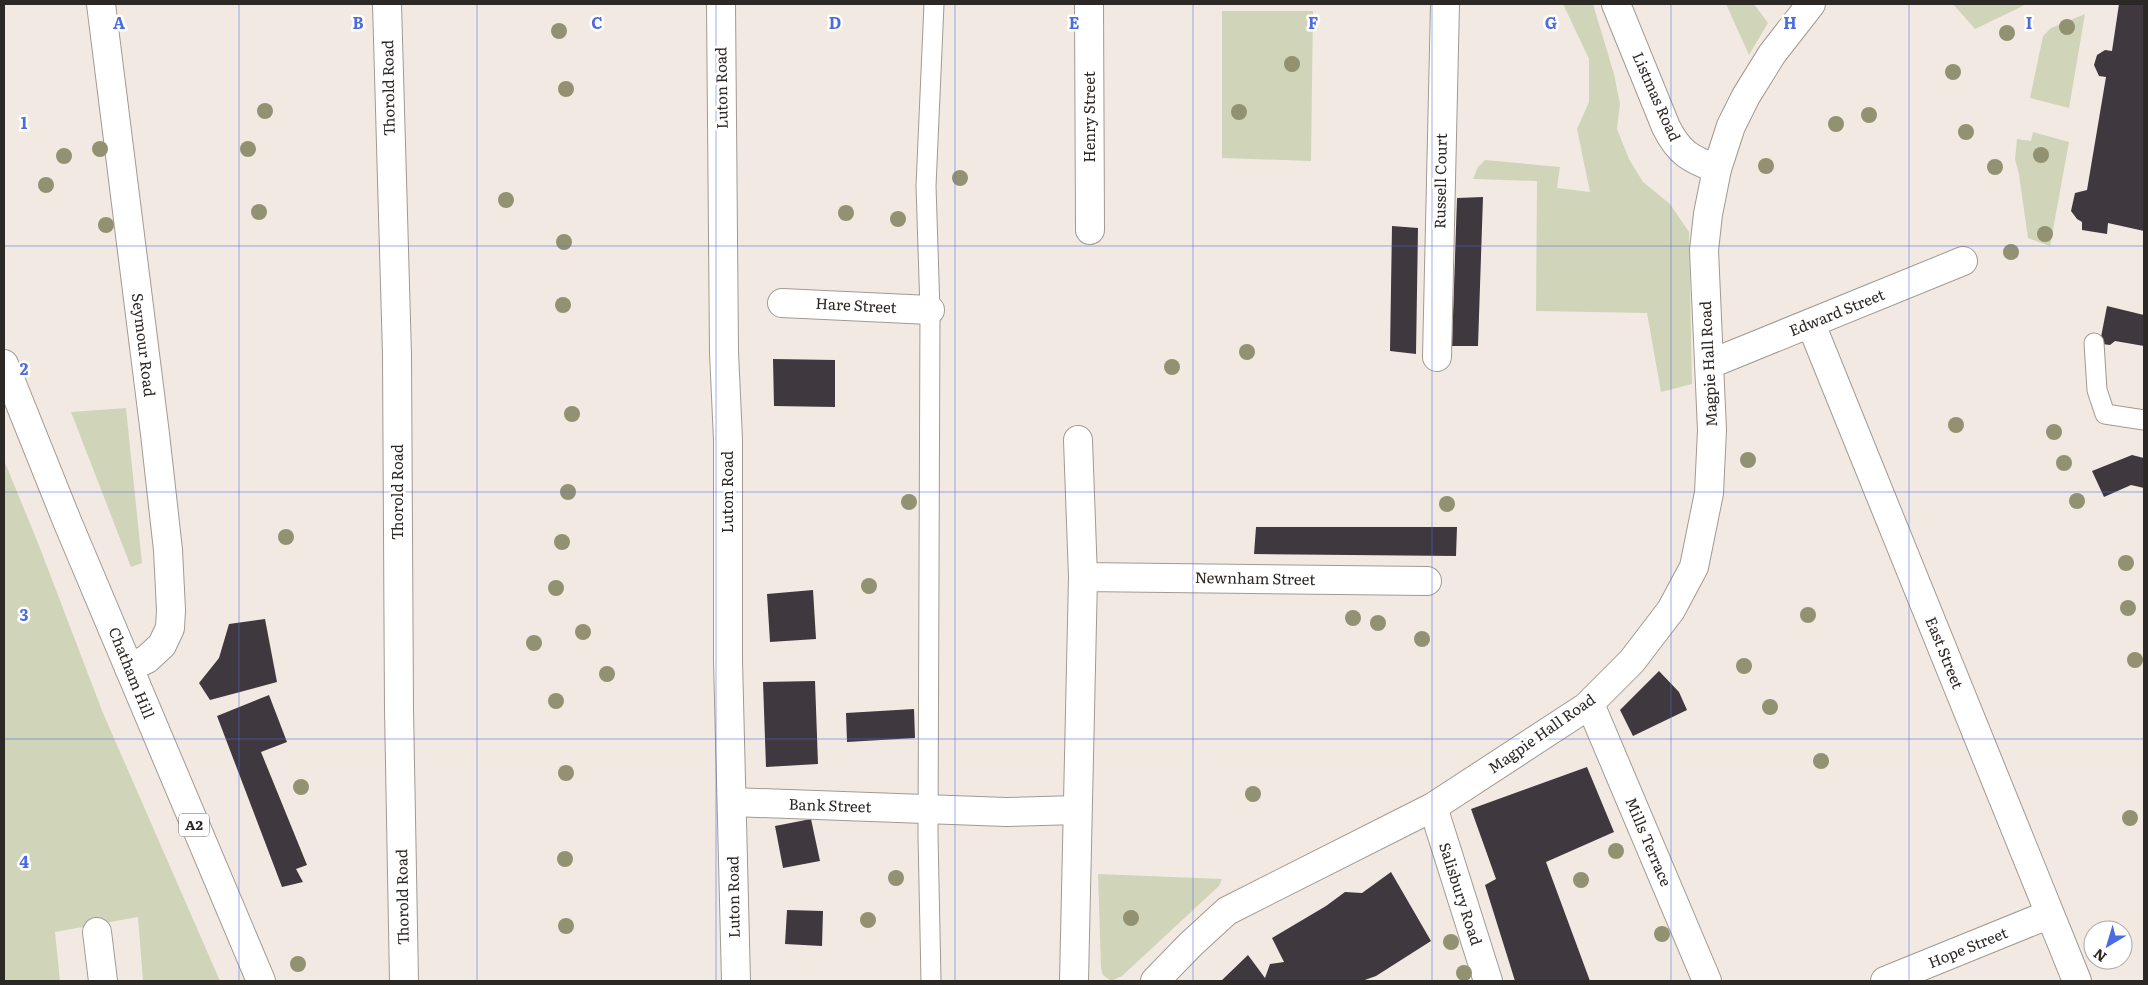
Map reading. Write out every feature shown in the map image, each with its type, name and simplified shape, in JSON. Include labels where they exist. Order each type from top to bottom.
[{"type":"street","name":"Seymour Road","points":[[101,4],[155,434],[168,550],[171,610],[170,628],[162,645],[147,660],[129,668]]},
{"type":"street","name":"Thorold Road","points":[[387,4],[397,356],[399,699],[404,981]]},
{"type":"street","name":"Luton Road","points":[[721,4],[736,981]]},
{"type":"street","name":"Henry Street","points":[[1090,4],[1090,230]]},
{"type":"street","name":"Russell Court","points":[[1437,357],[1445,4]]},
{"type":"street","name":"Listmas Road","points":[[1616,4],[1674,143],[1689,158],[1717,169]]},
{"type":"street","name":"Magpie Hall Road","points":[[1155,981],[1227,911],[1433,807],[1590,704],[1649,641],[1671,610],[1694,567],[1709,493],[1712,430],[1704,250],[1708,214],[1717,169],[1731,126],[1746,96],[1776,48],[1811,4]]},
{"type":"street","name":"Edward Street","points":[[1710,364],[1963,262]]},
{"type":"street","name":"Hare Street","points":[[782,303],[930,310]]},
{"type":"street","name":"East Street","points":[[1811,324],[2076,981]]},
{"type":"street","name":"Chatham Hill","points":[[4,364],[129,668],[261,981]]},
{"type":"street","points":[[1074,981],[1083,577],[1078,440]]},
{"type":"street","name":"Newnham Street","points":[[1083,577],[1427,581]]},
{"type":"street","name":"Mills Terrace","points":[[1590,704],[1707,981]]},
{"type":"street","name":"Bank Street","points":[[732,802],[929,809]]},
{"type":"street","name":"Salisbury Road","points":[[1433,807],[1488,981]]},
{"type":"street","points":[[929,809],[1006,812],[1077,810]]},
{"type":"street","name":"Hope Street","points":[[1886,981],[2050,914]]},
{"type":"street","points":[[97,932],[104,981]]},
{"type":"lane","points":[[931,981],[928,835],[930,310],[926,186],[934,4]]},
{"type":"lane","points":[[2094,343],[2098,390],[2105,414],[2144,420]]},
{"type":"green space","points":[[1563,4],[1593,4],[1614,74],[1620,104],[1617,129],[1629,159],[1643,182],[1670,204],[1689,232],[1692,384],[1661,392],[1647,313],[1536,311],[1537,181],[1473,179],[1478,167],[1485,160],[1560,167],[1557,188],[1590,192],[1577,129],[1589,102],[1589,59]]},
{"type":"green space","points":[[1726,4],[1754,4],[1768,23],[1749,55]]},
{"type":"green space","points":[[1953,4],[2027,4],[1975,29]]},
{"type":"green space","points":[[1222,11],[1313,11],[1311,161],[1222,158]]},
{"type":"green space","points":[[2085,14],[2069,108],[2030,98],[2043,36],[2051,28]]},
{"type":"green space","points":[[2033,132],[2069,142],[2050,246],[2028,238],[2015,159],[2017,139],[2031,141]]},
{"type":"green space","points":[[126,408],[142,563],[131,567],[71,412]]},
{"type":"green space","points":[[4,460],[103,713],[220,981],[143,981],[138,917],[55,932],[60,981],[4,981]]},
{"type":"green space","points":[[1098,874],[1222,879],[1219,886],[1122,976],[1111,981],[1103,975],[1101,969]]},
{"type":"building","points":[[2119,4],[2144,4],[2144,231],[2108,223],[2107,234],[2082,230],[2082,222],[2071,211],[2075,193],[2087,190],[2106,77],[2099,76],[2094,65],[2097,55],[2105,50],[2112,51]]},
{"type":"building","points":[[1483,197],[1478,346],[1452,346],[1457,198]]},
{"type":"building","points":[[1392,226],[1418,228],[1416,354],[1390,351]]},
{"type":"building","points":[[2107,306],[2144,315],[2144,346],[2115,341],[2110,345],[2102,344],[2101,337]]},
{"type":"building","points":[[773,359],[835,360],[835,407],[774,406]]},
{"type":"building","points":[[2132,455],[2144,458],[2144,488],[2131,485],[2104,497],[2092,471]]},
{"type":"building","points":[[1256,527],[1457,527],[1456,556],[1254,554]]},
{"type":"building","points":[[813,590],[816,639],[770,642],[767,594]]},
{"type":"building","points":[[265,619],[277,682],[210,700],[199,683],[219,658],[229,624]]},
{"type":"building","points":[[1659,671],[1679,692],[1687,710],[1633,736],[1620,710]]},
{"type":"building","points":[[815,681],[818,764],[766,767],[763,682]]},
{"type":"building","points":[[269,695],[287,742],[261,752],[307,865],[296,869],[303,882],[282,887],[217,716]]},
{"type":"building","points":[[914,709],[915,738],[847,742],[846,713]]},
{"type":"building","points":[[1587,767],[1614,832],[1546,862],[1590,981],[1515,981],[1485,885],[1496,879],[1471,809]]},
{"type":"building","points":[[811,819],[820,861],[783,868],[775,826]]},
{"type":"building","points":[[1391,872],[1431,941],[1376,976],[1362,981],[1221,981],[1248,955],[1265,978],[1270,964],[1284,962],[1272,938],[1326,906],[1345,892],[1362,893]]},
{"type":"building","points":[[787,910],[823,911],[822,946],[785,944]]}]
